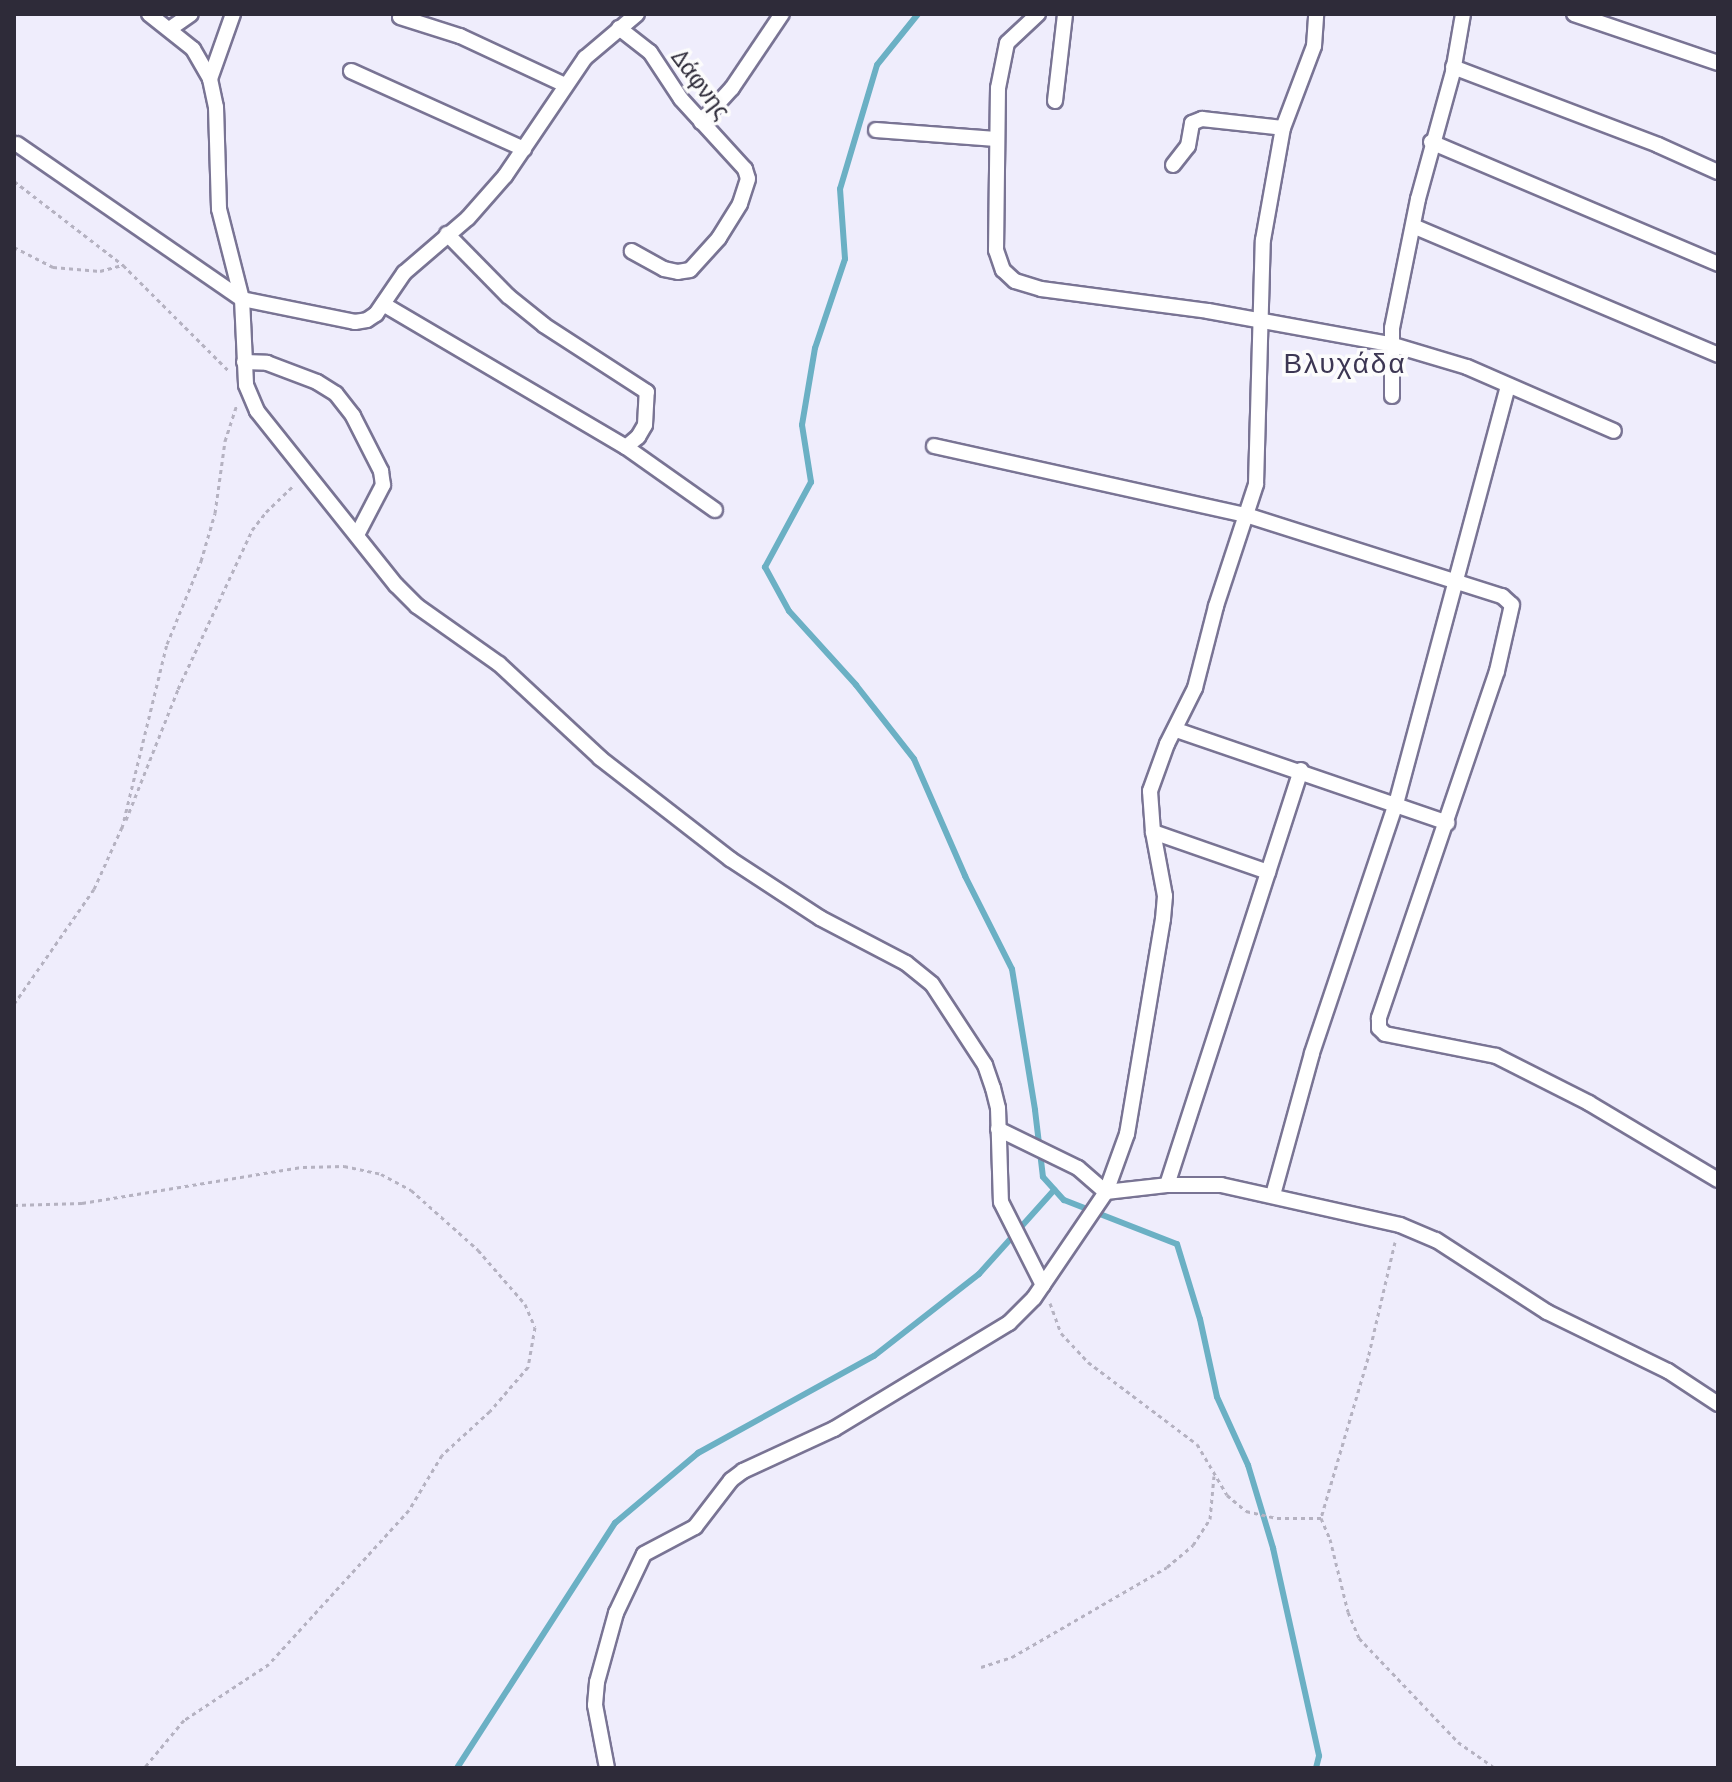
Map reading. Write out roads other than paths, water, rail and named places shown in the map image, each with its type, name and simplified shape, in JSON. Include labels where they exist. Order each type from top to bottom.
[{"type":"street","points":[[149,14],[171,28],[193,49],[210,79],[216,107],[219,209],[242,299],[246,385],[257,411],[417,606],[518,680],[574,735],[639,789],[762,882],[920,973],[946,1003],[985,1065],[996,1098],[1001,1202],[1043,1285]]},
{"type":"street","points":[[171,28],[191,14]]},
{"type":"street","points":[[210,79],[233,14]]},
{"type":"street","points":[[17,144],[242,299],[355,322],[367,320],[383,304],[404,273],[483,203],[594,48],[637,14]]},
{"type":"street","points":[[701,122],[732,88],[782,14]]},
{"type":"street","points":[[1038,14],[1012,35],[1002,55],[996,139],[996,250],[1003,270],[1015,281],[1041,289],[1259,320],[1390,344],[1467,367],[1614,431]]},
{"type":"street","points":[[1055,101],[1065,14]]},
{"type":"street","points":[[607,1768],[595,1705],[597,1682],[616,1613],[644,1554],[695,1527],[731,1480],[743,1471],[834,1429],[1009,1323],[1043,1285],[1106,1192],[1127,1134],[1149,984],[1163,919],[1165,896],[1153,832],[1150,791],[1195,688],[1259,465],[1259,320],[1263,240],[1283,128],[1314,46],[1316,14]]},
{"type":"street","points":[[1392,396],[1390,344],[1431,142],[1453,67],[1463,14]]},
{"type":"street","points":[[1574,14],[1718,63]]},
{"type":"street","points":[[400,17],[460,36],[565,85]]},
{"type":"street","name":"Δάφνης","points":[[619,28],[650,52],[701,122],[745,169],[748,179],[740,204],[719,238],[690,270],[664,269],[632,251]]},
{"type":"street","points":[[1453,67],[1658,145],[1718,172]]},
{"type":"street","points":[[351,71],[524,149]]},
{"type":"street","points":[[1173,165],[1188,146],[1192,123],[1202,119],[1283,128]]},
{"type":"street","points":[[876,130],[996,139]]},
{"type":"street","points":[[1431,142],[1718,264]]},
{"type":"street","points":[[1413,226],[1718,355]]},
{"type":"street","points":[[447,234],[508,296],[544,325],[647,392],[645,425],[626,447]]},
{"type":"street","points":[[383,304],[626,447],[715,510]]},
{"type":"street","points":[[244,362],[267,363],[317,382],[336,394],[353,416],[381,471],[383,485],[357,535]]},
{"type":"street","points":[[1273,1195],[1312,1053],[1396,804],[1508,386]]},
{"type":"street","points":[[934,446],[1246,515],[1456,580],[1502,596],[1512,605],[1497,671],[1379,1018],[1381,1031],[1496,1056],[1589,1103],[1718,1180]]},
{"type":"street","points":[[1176,730],[1301,770],[1447,823]]},
{"type":"street","points":[[1167,1185],[1301,770]]},
{"type":"street","points":[[1153,832],[1268,872]]},
{"type":"street","points":[[998,1129],[1078,1168],[1106,1192],[1167,1185],[1221,1185],[1400,1225],[1436,1240],[1547,1312],[1668,1371],[1718,1404]]},
{"type":"waterway","points":[[918,14],[877,65],[840,189],[845,259],[815,348],[802,425],[811,482],[765,567],[789,611],[856,685],[914,759],[965,876],[1012,969],[1043,1177],[1064,1200],[1177,1244],[1200,1319],[1217,1397],[1248,1465],[1273,1548],[1319,1756],[1316,1768]]},
{"type":"waterway","points":[[457,1768],[615,1523],[698,1453],[874,1356],[979,1274],[1054,1190]]},
{"type":"district","name":"Βλυχάδα","points":[[1345,363]]}]
